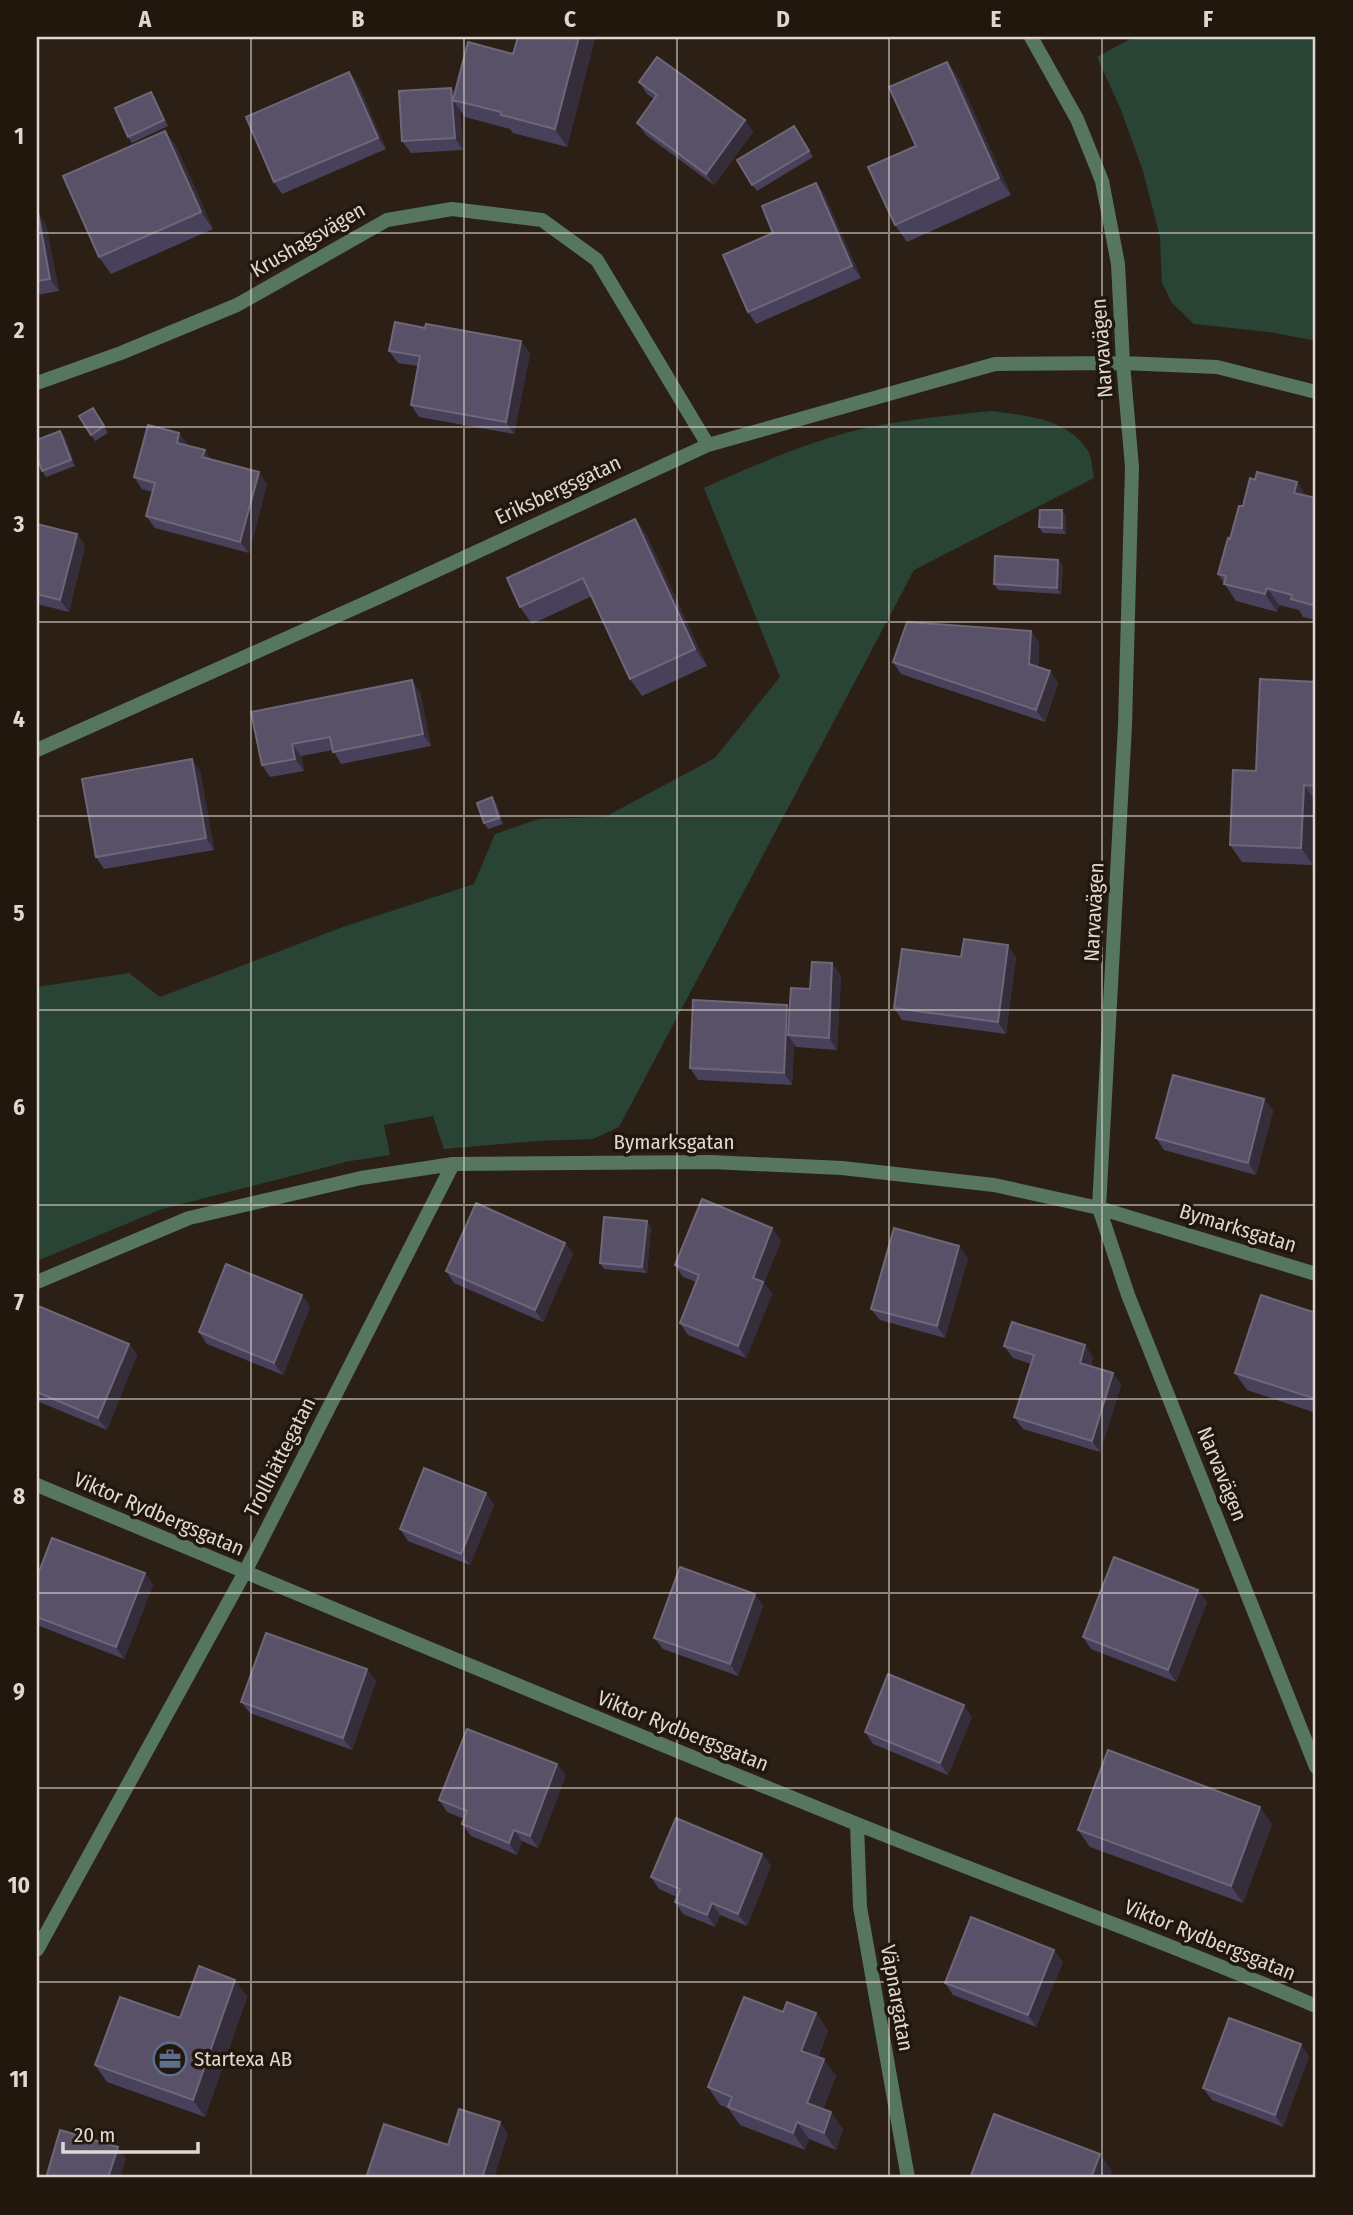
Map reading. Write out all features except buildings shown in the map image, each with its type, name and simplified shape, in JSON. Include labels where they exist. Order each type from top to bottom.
[{"type":"street","name":"Narvavägen","points":[[1031,37],[1077,119],[1102,181],[1118,264],[1132,467],[1127,671],[1099,1208],[1128,1295],[1316,1767]]},
{"type":"street","name":"Krushagsvägen","points":[[37,383],[121,353],[237,305],[387,220],[452,209],[542,220],[597,260],[708,445]]},
{"type":"street","name":"Eriksbergsgatan","points":[[37,750],[379,597],[708,445],[995,364],[1123,363],[1217,367],[1316,392]]},
{"type":"street","name":"Bymarksgatan","points":[[37,1282],[189,1218],[361,1178],[453,1164],[711,1162],[842,1168],[994,1185],[1099,1208],[1316,1274]]},
{"type":"street","name":"Trollhättegatan","points":[[37,1950],[245,1572],[453,1164]]},
{"type":"street","name":"Viktor Rydbergsgatan","points":[[37,1485],[509,1683],[857,1824],[1216,1963],[1316,2006]]},
{"type":"street","name":"Väpnargatan","points":[[857,1824],[860,1907],[908,2178]]},
{"type":"green space","points":[[1134,37],[1316,37],[1316,341],[1270,332],[1194,324],[1172,303],[1162,283],[1160,237],[1143,171],[1121,110],[1097,57]]},
{"type":"green space","points":[[992,411],[1045,420],[1069,432],[1088,451],[1094,478],[914,570],[619,1127],[593,1139],[444,1149],[433,1116],[384,1125],[390,1155],[350,1161],[162,1209],[37,1261],[37,987],[129,973],[160,997],[343,927],[474,884],[495,834],[539,819],[605,817],[715,758],[780,677],[704,488],[793,450],[849,432],[902,421]]},
{"type":"place","name":"Startexa AB","points":[[170,2059]]}]
